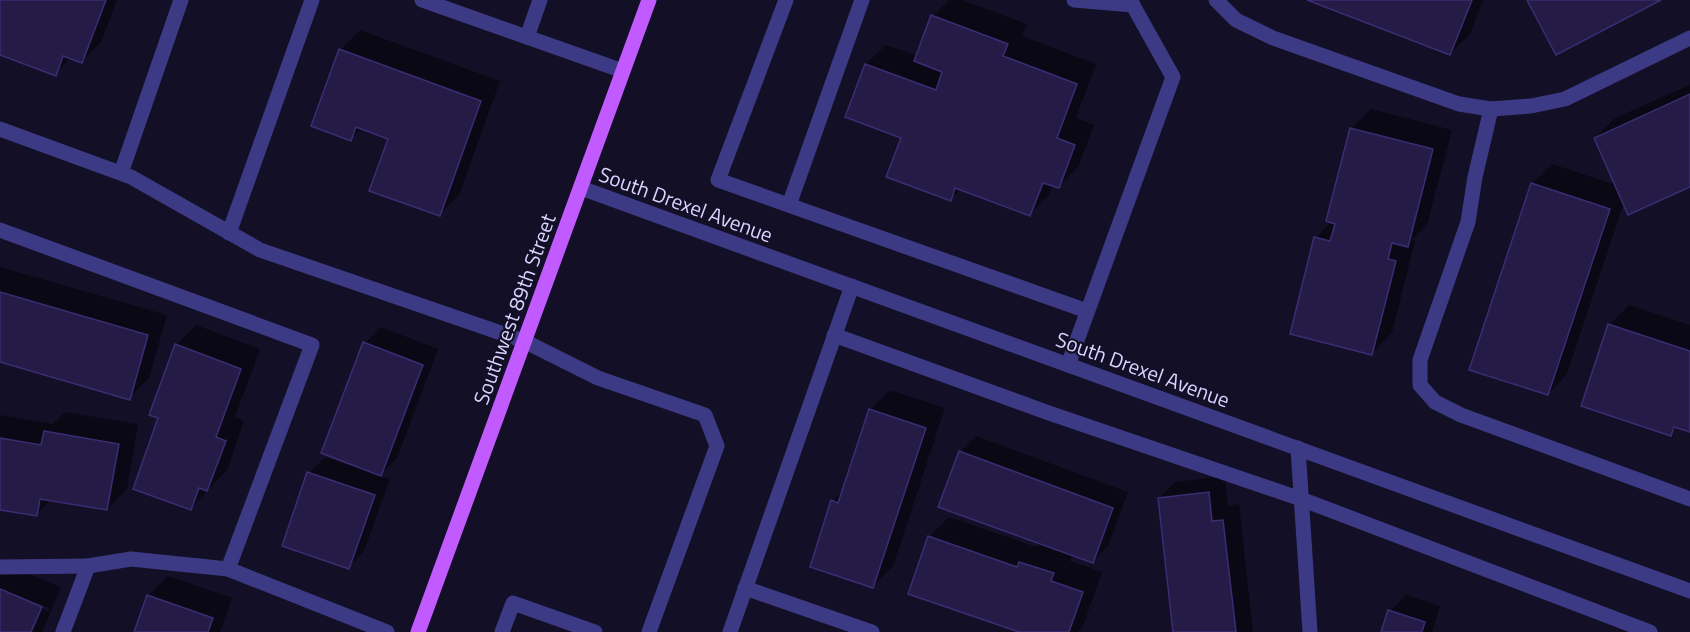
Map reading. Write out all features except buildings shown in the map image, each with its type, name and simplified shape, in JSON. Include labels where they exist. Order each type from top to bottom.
[{"type":"main road","name":"Southwest 89th Street","points":[[418,632],[649,0]]},
{"type":"street","points":[[120,173],[181,0]]},
{"type":"street","points":[[229,233],[312,0]]},
{"type":"street","points":[[422,0],[623,71]]},
{"type":"street","points":[[527,37],[540,0]]},
{"type":"street","points":[[786,0],[718,180],[1087,311]]},
{"type":"street","points":[[789,205],[862,0]]},
{"type":"street","points":[[1068,365],[1173,77],[1131,3],[1074,0]]},
{"type":"street","points":[[1215,0],[1236,20],[1273,38],[1459,104],[1491,109],[1531,106],[1565,99],[1690,38]]},
{"type":"street","points":[[1491,109],[1475,177],[1468,222],[1420,360],[1420,385],[1435,402],[1461,415],[1690,500]]},
{"type":"street","points":[[0,129],[131,177],[260,250],[524,341],[598,378],[705,415],[717,446],[649,632]]},
{"type":"street","name":"South Drexel Avenue","points":[[581,188],[1690,591]]},
{"type":"street","points":[[0,230],[312,345],[228,569]]},
{"type":"street","points":[[730,632],[852,286]]},
{"type":"street","points":[[834,335],[1046,412],[1301,499],[1650,632]]},
{"type":"street","points":[[1298,448],[1310,632]]},
{"type":"street","points":[[0,567],[88,566],[131,559],[228,569],[387,632]]},
{"type":"street","points":[[63,632],[88,566]]},
{"type":"street","points":[[745,588],[872,632]]},
{"type":"street","points":[[502,632],[513,603],[595,632]]}]
